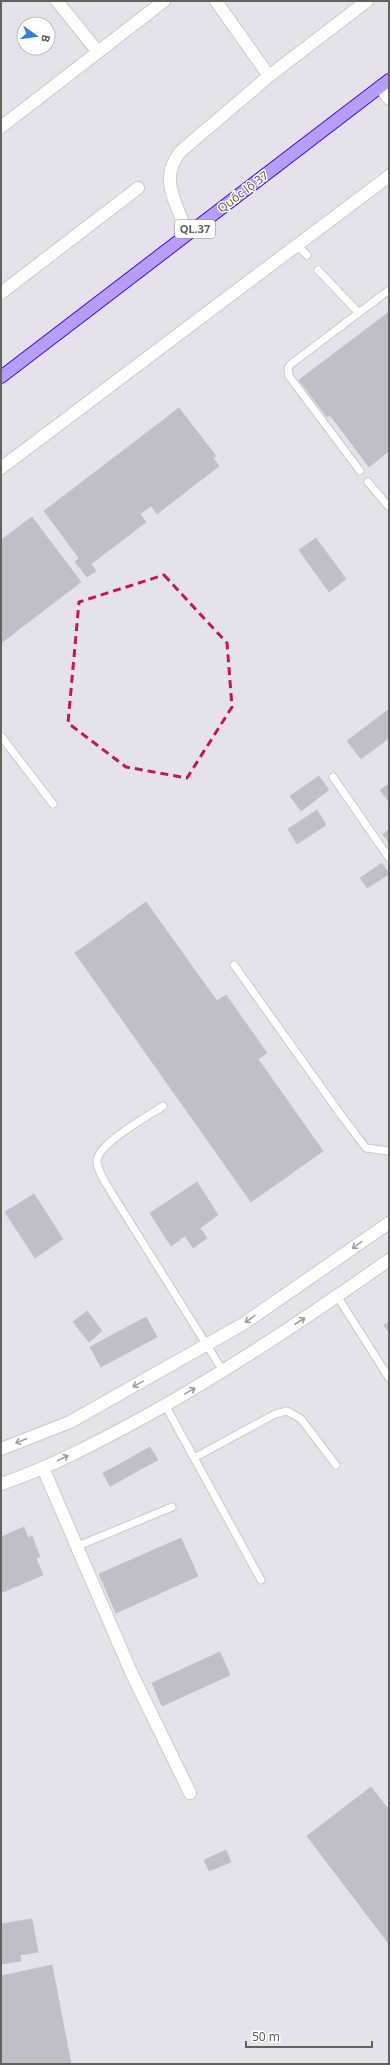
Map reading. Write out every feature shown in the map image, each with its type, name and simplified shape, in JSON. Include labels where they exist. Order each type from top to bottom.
[{"type":"highway","name":"Quốc lộ 37","points":[[1,377],[384,84]]},
{"type":"street","points":[[57,1],[98,52]]},
{"type":"street","points":[[1,127],[164,1]]},
{"type":"street","points":[[216,1],[269,76]]},
{"type":"street","points":[[182,220],[171,193],[170,180],[173,160],[181,151],[269,76],[368,1]]},
{"type":"street","points":[[384,84],[389,98]]},
{"type":"street","points":[[1,468],[389,176]]},
{"type":"street","points":[[1,292],[138,188]]},
{"type":"street","points":[[1,1449],[70,1422],[243,1324],[389,1223]]},
{"type":"street","points":[[1,1484],[43,1468],[106,1438],[165,1405],[223,1371],[389,1260]]},
{"type":"street","points":[[43,1468],[132,1672],[190,1793]]},
{"type":"lane","points":[[297,245],[307,255]]},
{"type":"lane","points":[[318,270],[358,312]]},
{"type":"lane","points":[[360,471],[289,376],[288,372],[291,364],[389,290]]},
{"type":"lane","points":[[368,482],[389,507]]},
{"type":"lane","points":[[1,736],[53,804]]},
{"type":"lane","points":[[333,777],[389,858]]},
{"type":"lane","points":[[234,965],[336,1109],[366,1148],[389,1151]]},
{"type":"lane","points":[[164,1106],[99,1152],[97,1160],[99,1171],[223,1371]]},
{"type":"lane","points":[[337,1296],[389,1378]]},
{"type":"lane","points":[[165,1405],[261,1580]]},
{"type":"lane","points":[[194,1458],[275,1414],[287,1412],[301,1419],[336,1465]]},
{"type":"lane","points":[[78,1546],[172,1507]]},
{"type":"highlighted area","points":[[164,575],[227,643],[232,707],[187,778],[126,767],[68,723],[79,602]]},
{"type":"building","points":[[389,312],[389,451],[369,467],[330,415],[327,417],[299,380]]},
{"type":"building","points":[[179,408],[216,456],[213,458],[219,466],[157,514],[151,506],[140,514],[146,522],[91,564],[96,571],[87,577],[75,562],[79,558],[44,511]]},
{"type":"building","points":[[32,517],[81,582],[1,643],[1,540]]},
{"type":"building","points":[[316,538],[346,579],[329,592],[299,550]]},
{"type":"building","points":[[389,709],[389,738],[361,759],[347,741]]},
{"type":"building","points":[[319,776],[329,790],[301,811],[290,796]]},
{"type":"building","points":[[389,784],[389,802],[380,790]]},
{"type":"building","points":[[317,810],[326,825],[297,844],[288,829]]},
{"type":"building","points":[[389,830],[389,843],[383,834]]},
{"type":"building","points":[[382,863],[389,874],[367,888],[360,878]]},
{"type":"building","points":[[146,902],[217,1001],[226,995],[267,1053],[258,1059],[323,1151],[251,1202],[75,953]]},
{"type":"building","points":[[197,1182],[218,1215],[200,1228],[207,1238],[193,1248],[185,1236],[171,1246],[150,1213]]},
{"type":"building","points":[[34,1194],[63,1239],[35,1258],[5,1212]]},
{"type":"building","points":[[87,1311],[102,1331],[89,1342],[73,1322]]},
{"type":"building","points":[[146,1317],[157,1337],[101,1367],[90,1347]]},
{"type":"building","points":[[389,1322],[389,1333],[384,1325]]},
{"type":"building","points":[[150,1447],[158,1460],[141,1469],[134,1456]]},
{"type":"building","points":[[134,1456],[141,1469],[125,1478],[118,1465]]},
{"type":"building","points":[[118,1465],[125,1478],[110,1486],[103,1473]]},
{"type":"building","points":[[24,1527],[28,1538],[32,1536],[40,1557],[36,1558],[43,1575],[3,1592],[1,1586],[1,1537]]},
{"type":"building","points":[[181,1538],[198,1576],[116,1613],[99,1574]]},
{"type":"building","points":[[220,1652],[230,1675],[162,1706],[152,1683]]},
{"type":"building","points":[[371,1787],[389,1810],[389,1944],[307,1836]]},
{"type":"building","points":[[226,1850],[231,1862],[209,1871],[204,1860]]},
{"type":"building","points":[[32,1919],[38,1952],[20,1955],[21,1961],[1,1964],[1,1924]]},
{"type":"building","points":[[52,1965],[71,2064],[1,2064],[1,1976]]}]
